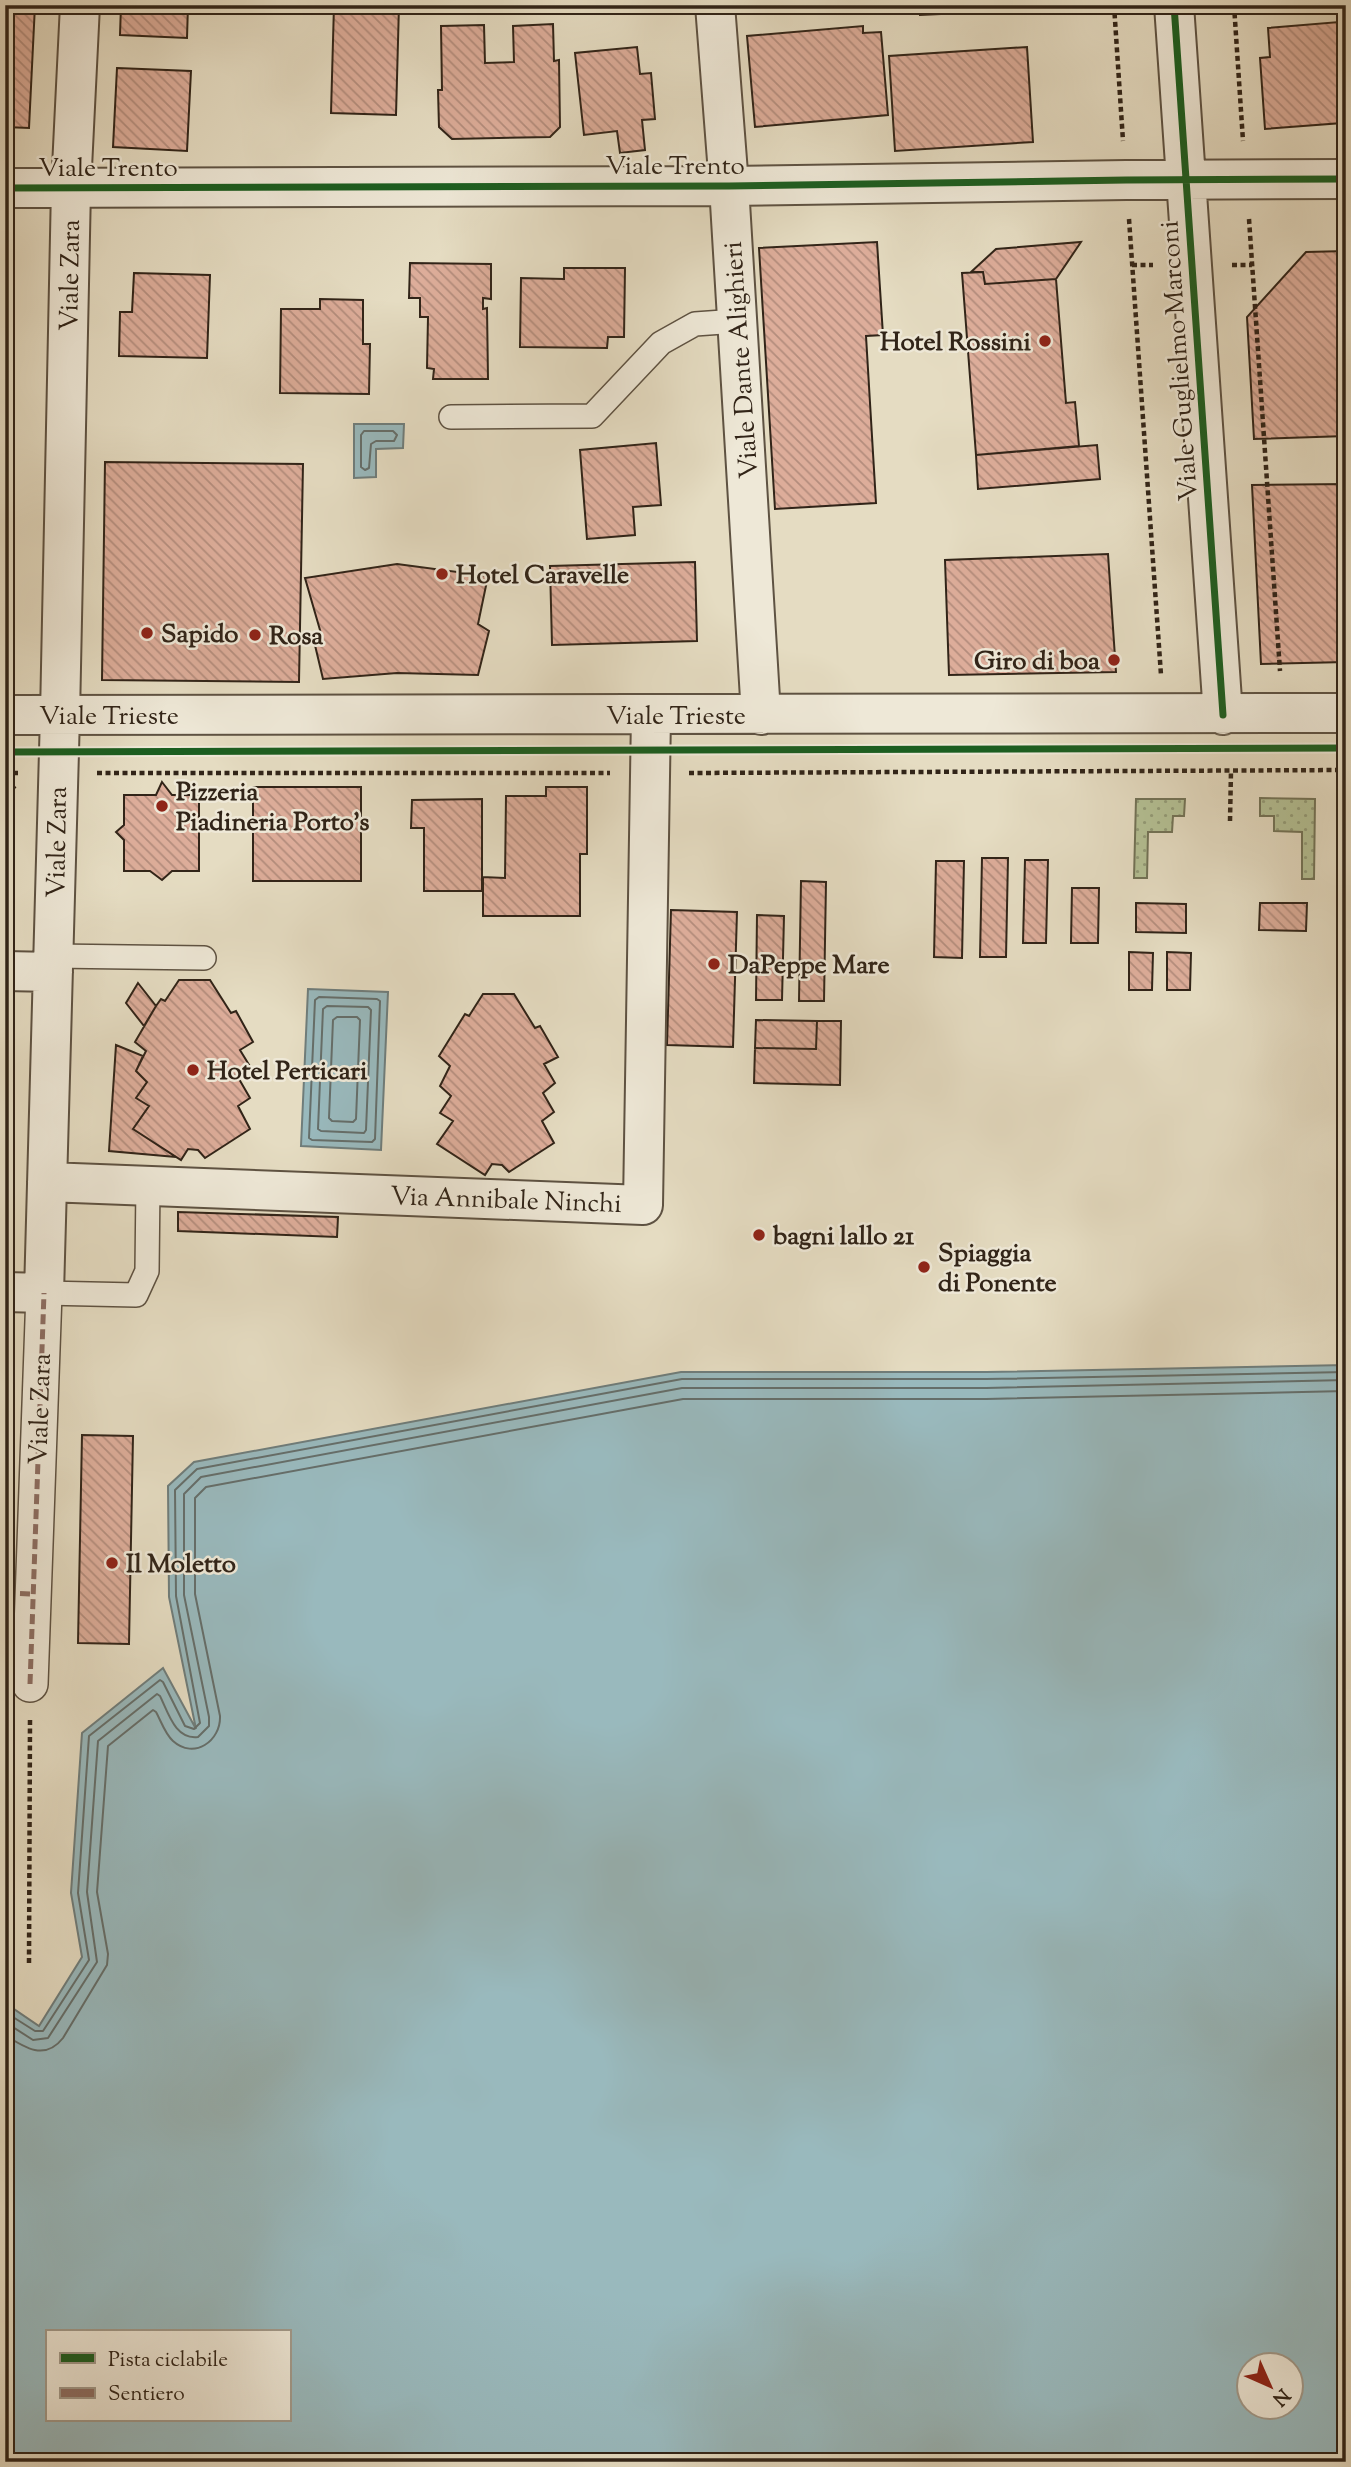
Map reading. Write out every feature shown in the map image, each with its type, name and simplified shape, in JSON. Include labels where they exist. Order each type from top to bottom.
[{"type":"street","name":"Viale Zara","points":[[30,1684],[19,1594],[44,1293],[71,188],[80,5]]},
{"type":"street","name":"Viale Dante Alighieri","points":[[715,5],[729,187],[761,715]]},
{"type":"street","name":"Viale Guglielmo Marconi","points":[[1174,5],[1223,715]]},
{"type":"street","name":"Viale Trento","points":[[5,188],[729,187],[1126,180],[1346,180]]},
{"type":"street","name":"Viale Trieste","points":[[5,715],[1346,713]]},
{"type":"street","name":"Via Annibale Ninchi","points":[[47,1182],[643,1205],[651,715]]},
{"type":"street","points":[[5,971],[53,964]]},
{"type":"street","points":[[5,1292],[44,1293]]},
{"type":"lane","points":[[451,417],[593,416],[661,343],[695,324],[737,321]]},
{"type":"lane","points":[[53,964],[204,958]]},
{"type":"lane","points":[[44,1293],[136,1295],[147,1271],[148,1185]]},
{"type":"path","points":[[1234,5],[1281,681]]},
{"type":"path","points":[[1230,821],[1231,771]]},
{"type":"path","points":[[29,1963],[30,1684]]},
{"type":"green space","points":[[1260,798],[1315,799],[1314,879],[1302,879],[1302,832],[1274,831],[1274,816],[1260,816]]},
{"type":"green space","points":[[1136,799],[1185,799],[1184,816],[1173,816],[1172,832],[1148,832],[1147,878],[1134,878]]},
{"type":"green space","points":[[5,1335],[13,1335],[8,1416],[5,1416]]},
{"type":"water","points":[[354,424],[404,424],[403,448],[376,449],[376,477],[354,478]]},
{"type":"water","points":[[308,989],[388,992],[381,1150],[301,1146]]},
{"type":"water","points":[[1346,1365],[1346,2462],[5,2462],[5,2003],[39,2026],[82,1957],[71,1893],[82,1733],[163,1668],[196,1729],[169,1597],[168,1486],[194,1462],[681,1372],[986,1372]]},
{"type":"building","points":[[5,5],[35,5],[29,128],[5,127]]},
{"type":"building","points":[[121,5],[188,5],[187,38],[120,35]]},
{"type":"building","points":[[334,5],[399,5],[396,115],[331,113]]},
{"type":"building","points":[[920,5],[1007,5],[1007,11],[920,15]]},
{"type":"building","points":[[1339,22],[1342,123],[1265,129],[1260,58],[1270,57],[1268,28]]},
{"type":"building","points":[[553,24],[554,61],[559,60],[560,127],[550,137],[452,139],[439,127],[438,90],[442,90],[441,26],[484,25],[485,63],[514,62],[513,26]]},
{"type":"building","points":[[863,26],[863,33],[881,32],[888,115],[755,127],[747,36]]},
{"type":"building","points":[[637,47],[640,74],[651,73],[655,119],[642,120],[645,150],[620,153],[617,131],[584,135],[575,53]]},
{"type":"building","points":[[1027,47],[1033,142],[895,151],[889,56]]},
{"type":"building","points":[[117,68],[191,71],[187,151],[113,147]]},
{"type":"building","points":[[877,242],[883,335],[866,336],[876,503],[775,509],[759,248]]},
{"type":"building","points":[[1081,242],[1056,279],[985,284],[983,272],[971,272],[996,249]]},
{"type":"building","points":[[5,245],[9,245],[5,475]]},
{"type":"building","points":[[1346,251],[1346,436],[1254,439],[1247,317],[1306,252]]},
{"type":"building","points":[[410,263],[491,264],[491,299],[483,298],[483,309],[487,308],[488,379],[433,379],[434,369],[427,368],[428,317],[420,317],[420,298],[409,298]]},
{"type":"building","points":[[564,268],[625,268],[624,337],[608,337],[607,348],[520,347],[521,278],[564,279]]},
{"type":"building","points":[[983,272],[985,284],[1056,279],[1066,403],[1075,402],[1079,446],[976,455],[962,273]]},
{"type":"building","points":[[134,273],[210,275],[207,358],[119,356],[120,312],[132,312]]},
{"type":"building","points":[[320,299],[363,300],[363,344],[370,344],[369,394],[280,393],[281,309],[320,309]]},
{"type":"building","points":[[656,443],[661,505],[633,507],[635,535],[587,539],[580,450]]},
{"type":"building","points":[[1097,445],[1100,479],[978,489],[976,455]]},
{"type":"building","points":[[105,462],[303,464],[299,682],[102,680]]},
{"type":"building","points":[[1346,484],[1346,662],[1261,664],[1252,485]]},
{"type":"building","points":[[1108,554],[1116,672],[949,675],[945,560]]},
{"type":"building","points":[[695,562],[697,641],[552,645],[550,566]]},
{"type":"building","points":[[397,564],[488,576],[478,624],[489,631],[478,675],[397,673],[323,679],[314,641],[322,637],[305,578]]},
{"type":"building","points":[[162,782],[172,795],[199,795],[199,871],[172,871],[162,880],[150,871],[124,871],[124,840],[116,832],[124,825],[124,795],[156,795]]},
{"type":"building","points":[[253,787],[361,787],[361,881],[253,881]]},
{"type":"building","points":[[546,787],[587,787],[587,854],[580,854],[580,916],[483,916],[483,877],[505,878],[506,796],[546,796]]},
{"type":"building","points":[[482,799],[482,891],[424,891],[424,828],[411,828],[412,800]]},
{"type":"building","points":[[982,858],[1008,858],[1006,957],[980,957]]},
{"type":"building","points":[[1025,860],[1048,860],[1046,943],[1023,943]]},
{"type":"building","points":[[936,861],[964,861],[962,958],[934,957]]},
{"type":"building","points":[[801,881],[826,882],[824,1001],[799,1001]]},
{"type":"building","points":[[1072,888],[1099,888],[1098,943],[1071,943]]},
{"type":"building","points":[[1136,903],[1186,904],[1186,933],[1136,932]]},
{"type":"building","points":[[1260,903],[1307,903],[1306,931],[1259,930]]},
{"type":"building","points":[[671,910],[737,912],[733,1047],[667,1045]]},
{"type":"building","points":[[757,915],[784,916],[782,1000],[756,1000]]},
{"type":"building","points":[[1129,952],[1153,953],[1152,990],[1129,990]]},
{"type":"building","points":[[1167,952],[1191,953],[1190,990],[1167,990]]},
{"type":"building","name":"Hotel Perticari","points":[[179,980],[210,980],[231,1013],[236,1011],[253,1042],[240,1050],[251,1068],[239,1079],[250,1098],[238,1106],[250,1129],[205,1158],[198,1150],[188,1149],[181,1160],[133,1129],[149,1106],[136,1098],[147,1082],[136,1071],[146,1051],[135,1042],[156,1006],[161,999],[165,1001]]},
{"type":"building","points":[[138,983],[156,1006],[144,1026],[126,1003]]},
{"type":"building","points":[[483,994],[514,994],[535,1028],[540,1026],[558,1057],[544,1064],[555,1083],[543,1093],[554,1112],[542,1121],[554,1143],[509,1172],[502,1165],[492,1164],[485,1175],[437,1144],[453,1121],[440,1113],[451,1096],[440,1086],[450,1066],[439,1056],[465,1014],[469,1016]]},
{"type":"building","points":[[756,1020],[817,1021],[816,1049],[755,1048]]},
{"type":"building","points":[[817,1021],[841,1021],[840,1085],[754,1083],[755,1048],[816,1049]]},
{"type":"building","points":[[116,1045],[143,1056],[136,1071],[147,1082],[136,1098],[149,1106],[133,1129],[176,1157],[109,1151]]},
{"type":"building","points":[[178,1212],[338,1217],[337,1237],[178,1231]]},
{"type":"building","points":[[82,1435],[133,1436],[129,1644],[78,1643]]},
{"type":"marked path","points":[[30,1684],[44,1293]]},
{"type":"marked path","points":[[5,1593],[33,1594]]},
{"type":"cycle path","points":[[1174,5],[1223,715]]},
{"type":"cycle path","points":[[5,188],[729,186],[1346,179]]},
{"type":"cycle path","points":[[5,752],[1346,748]]},
{"type":"place","name":"Hotel Rossini","points":[[1045,341]]},
{"type":"place","name":"Hotel Caravelle","points":[[442,574]]},
{"type":"place","name":"Sapido","points":[[147,633]]},
{"type":"place","name":"Rosa","points":[[255,635]]},
{"type":"place","name":"Giro di boa","points":[[1114,660]]},
{"type":"place","name":"Pizzeria Piadineria Porto's","points":[[162,806]]},
{"type":"place","name":"DaPeppe Mare","points":[[714,964]]},
{"type":"place","name":"Hotel Perticari","points":[[193,1070]]},
{"type":"place","name":"bagni lallo 21","points":[[759,1235]]},
{"type":"place","name":"Spiaggia di Ponente","points":[[924,1267]]},
{"type":"place","name":"Il Moletto","points":[[112,1563]]}]
